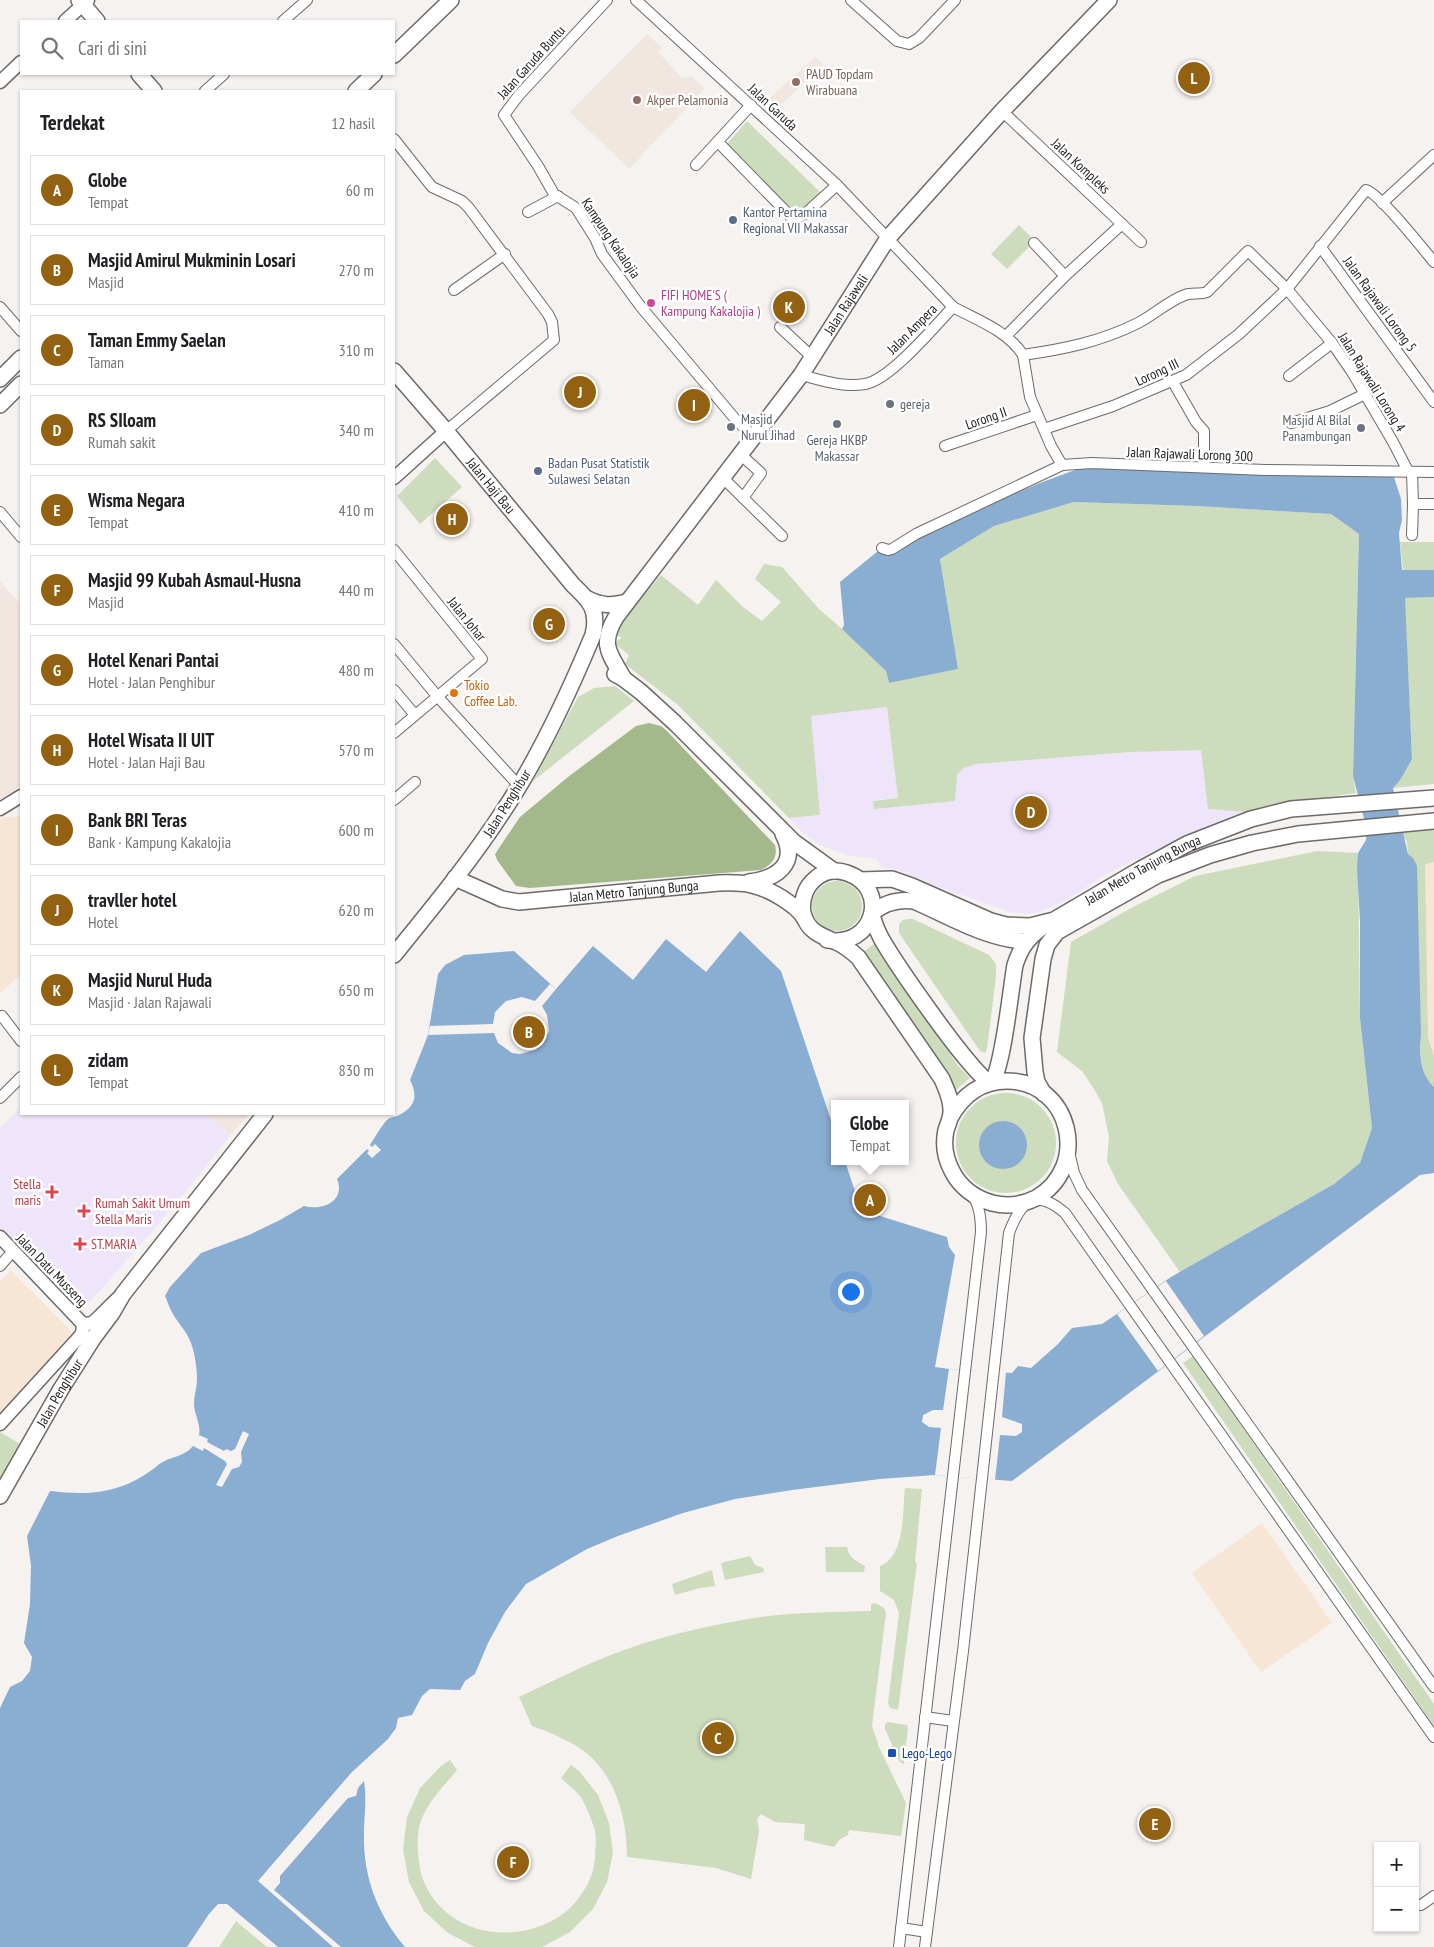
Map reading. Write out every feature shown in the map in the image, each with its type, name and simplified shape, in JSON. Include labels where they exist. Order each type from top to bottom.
[{"type":"main road","points":[[395,54],[451,0]]},
{"type":"main road","name":"Jalan Rajawali","points":[[624,679],[609,652],[606,640],[608,629],[627,602],[800,375],[888,238],[1002,111],[1109,0]]},
{"type":"main road","points":[[83,2],[96,20]]},
{"type":"main road","points":[[140,75],[153,90]]},
{"type":"main road","points":[[358,90],[373,75]]},
{"type":"main road","points":[[0,379],[20,359]]},
{"type":"main road","name":"Jalan Haji Bau","points":[[395,372],[588,599],[592,605],[595,618],[593,635]]},
{"type":"main road","points":[[0,405],[20,385]]},
{"type":"main road","points":[[588,599],[612,606],[627,602]]},
{"type":"main road","points":[[593,635],[601,659],[607,668],[624,679],[675,722],[781,830],[794,842],[834,871]]},
{"type":"main road","name":"Jalan Penghibur","points":[[395,954],[456,878],[486,837],[519,786],[570,690],[593,635]]},
{"type":"main road","name":"Jalan Metro Tanjung Bunga","points":[[861,880],[892,879],[983,918],[1006,925],[1030,926],[1054,920],[1187,844],[1251,819],[1291,809],[1434,798]]},
{"type":"main road","name":"Jalan Metro Tanjung Bunga","points":[[1044,1094],[1037,1082],[1032,1056],[1032,1038],[1043,959],[1047,946],[1057,932],[1158,875],[1210,855],[1252,843],[1298,834],[1434,821]]},
{"type":"main road","points":[[743,882],[768,878],[782,869],[787,861],[789,850],[781,830]]},
{"type":"main road","points":[[950,1118],[955,1108],[966,1096],[975,1090],[992,1083],[1020,1082],[1044,1094],[1061,1114],[1067,1130],[1069,1148],[1065,1164],[1056,1182],[1049,1189],[1023,1204],[1006,1205],[988,1202],[971,1194],[957,1180],[948,1164],[945,1137],[950,1118],[951,1104],[942,1079],[858,957],[845,946],[827,940],[814,932],[805,919],[803,897],[809,884],[820,875],[834,871],[855,875],[861,880],[872,898],[872,913],[878,933],[895,960],[964,1058],[983,1078],[992,1083]]},
{"type":"main road","name":"Jalan Metro Tanjung Bunga","points":[[456,878],[502,899],[519,902],[743,882],[765,888],[799,910],[805,919]]},
{"type":"main road","points":[[827,940],[840,941],[858,934],[867,925],[872,913],[887,904],[906,900],[914,901],[992,936],[1026,941]]},
{"type":"main road","points":[[992,1083],[996,1077],[1003,1042],[1014,965],[1018,952],[1035,932],[1054,920]]},
{"type":"main road","name":"Jalan Penghibur","points":[[0,1496],[60,1389],[94,1337],[110,1318],[123,1294],[264,1115]]},
{"type":"street","points":[[284,20],[307,0]]},
{"type":"street","name":"Jalan Garuda Buntu","points":[[525,148],[506,118],[506,111],[606,0]]},
{"type":"street","name":"Jalan Garuda","points":[[636,0],[836,185],[888,238]]},
{"type":"street","points":[[851,0],[897,41],[909,44],[919,38],[955,0]]},
{"type":"street","points":[[66,20],[83,2]]},
{"type":"street","points":[[0,82],[20,63]]},
{"type":"street","points":[[205,90],[223,75]]},
{"type":"street","points":[[696,165],[751,105]]},
{"type":"street","name":"Jalan Kompleks","points":[[1002,111],[1141,242]]},
{"type":"street","points":[[395,140],[432,188],[466,204],[548,314],[552,322],[554,340],[446,431],[395,477]]},
{"type":"street","points":[[718,142],[792,218],[796,219],[805,214],[836,185]]},
{"type":"street","name":"Kampung Kakalojia","points":[[525,148],[538,166],[551,190],[576,208],[595,238],[602,254],[641,307],[736,420],[754,436]]},
{"type":"street","points":[[1434,155],[1382,203],[1434,262]]},
{"type":"street","name":"Lorong III","points":[[1044,429],[1113,406],[1186,375],[1239,334],[1287,290],[1366,190],[1370,191],[1382,203]]},
{"type":"street","points":[[528,212],[558,196]]},
{"type":"street","points":[[1006,336],[1065,276],[1122,224]]},
{"type":"street","name":"Jalan Ampera","points":[[800,375],[839,384],[874,382],[895,366],[953,307],[888,238]]},
{"type":"street","points":[[1034,243],[1065,276]]},
{"type":"street","name":"Jalan Rajawali Lorong 5","points":[[1320,246],[1434,402]]},
{"type":"street","name":"Jalan Rajawali Lorong 4","points":[[1023,355],[1062,349],[1104,339],[1139,323],[1185,294],[1202,294],[1207,292],[1248,251],[1287,290],[1332,343],[1365,394],[1410,471]]},
{"type":"street","points":[[454,290],[505,254]]},
{"type":"street","points":[[0,307],[20,330]]},
{"type":"street","points":[[882,548],[892,549],[916,534],[1062,465],[1037,416],[1030,397],[1023,355],[1006,336],[953,307]]},
{"type":"street","points":[[780,327],[812,357]]},
{"type":"street","points":[[1289,376],[1332,343]]},
{"type":"street","points":[[1173,382],[1196,422],[1204,431],[1204,467]]},
{"type":"street","points":[[1291,423],[1330,411],[1365,394]]},
{"type":"street","name":"Lorong II","points":[[945,446],[1037,416]]},
{"type":"street","points":[[740,454],[761,473],[743,498]]},
{"type":"street","name":"Jalan Rajawali Lorong 300","points":[[1062,465],[1092,463],[1348,472],[1434,472]]},
{"type":"street","points":[[1410,471],[1413,504],[1412,535]]},
{"type":"street","points":[[722,477],[782,536]]},
{"type":"street","points":[[1413,504],[1434,504]]},
{"type":"street","points":[[0,512],[20,536]]},
{"type":"street","name":"Jalan Johar","points":[[395,551],[482,659],[437,696]]},
{"type":"street","points":[[395,645],[437,696],[519,786]]},
{"type":"street","points":[[395,691],[415,715]]},
{"type":"street","points":[[395,732],[437,696]]},
{"type":"street","points":[[395,799],[415,782]]},
{"type":"street","points":[[0,810],[20,800]]},
{"type":"street","points":[[0,1017],[2,1016],[20,1040]]},
{"type":"street","points":[[0,1098],[20,1078]]},
{"type":"street","points":[[1069,1148],[1070,1161],[1082,1190],[1434,1687]]},
{"type":"street","points":[[899,1947],[951,1478],[981,1232],[980,1213],[976,1199],[971,1194]]},
{"type":"street","points":[[925,1947],[982,1487],[1009,1232],[1017,1214],[1032,1200],[1044,1199],[1055,1204],[1065,1213],[1434,1737]]},
{"type":"street","name":"Jalan Datu Musseng","points":[[0,1237],[82,1323]]},
{"type":"street","points":[[0,1266],[13,1251]]},
{"type":"street","name":"Jalan Penghibur","points":[[82,1323],[94,1322],[105,1309],[123,1294]]},
{"type":"street","points":[[0,1424],[81,1335],[82,1323]]},
{"type":"street","points":[[925,1717],[953,1721]]},
{"type":"street","points":[[1421,1905],[1434,1896]]},
{"type":"street","points":[[901,1928],[927,1932]]},
{"type":"shaded area","name":"Akper Pelamonia","points":[[647,34],[662,48],[658,52],[682,78],[692,76],[704,89],[629,169],[570,112]]},
{"type":"shaded area","name":"PAUD Topdam Wirabuana","points":[[815,57],[824,65],[776,109],[769,99]]},
{"type":"shaded area","points":[[0,581],[20,604],[20,787],[0,800]]},
{"type":"shaded area","points":[[887,707],[898,798],[873,800],[874,809],[956,782],[957,775],[964,768],[976,764],[1203,747],[1260,806],[1207,826],[1143,856],[1103,876],[1067,900],[1042,911],[1027,914],[1010,912],[936,886],[904,872],[882,867],[877,859],[846,855],[820,845],[802,832],[789,818],[820,815],[810,716]]},
{"type":"shaded area","points":[[20,816],[20,975],[0,994],[0,820],[4,817]]},
{"type":"shaded area","points":[[1434,838],[1434,1075],[1427,1067],[1417,841]]},
{"type":"shaded area","name":"Rumah Sakit Umum Stella Maris","points":[[20,1108],[20,1115],[205,1115],[230,1135],[184,1194],[80,1312],[0,1229],[0,1128]]},
{"type":"shaded area","points":[[205,1115],[248,1115],[230,1135]]},
{"type":"shaded area","points":[[11,1270],[72,1332],[0,1419],[0,1282]]},
{"type":"shaded area","points":[[1262,1523],[1332,1623],[1261,1672],[1192,1573]]},
{"type":"green space","points":[[747,121],[821,193],[797,216],[726,145]]},
{"type":"green space","points":[[1019,225],[1035,241],[1007,269],[991,254]]},
{"type":"green space","points":[[435,458],[462,487],[420,524],[397,496]]},
{"type":"green space","points":[[1074,502],[1196,506],[1331,514],[1359,534],[1353,776],[1356,793],[1273,805],[1248,812],[1208,809],[1201,750],[1131,752],[976,764],[964,768],[957,775],[955,801],[874,809],[873,801],[898,798],[887,707],[811,716],[820,815],[789,818],[678,705],[625,664],[629,655],[614,643],[622,638],[612,632],[661,575],[698,605],[716,580],[743,607],[762,621],[781,602],[755,579],[764,564],[782,567],[819,609],[886,671],[889,683],[958,669],[940,559],[994,526]]},
{"type":"green space","points":[[1400,542],[1434,542],[1434,570],[1403,570]]},
{"type":"green space","points":[[1434,597],[1434,784],[1393,788],[1405,772],[1412,754],[1404,598]]},
{"type":"green space","points":[[615,686],[634,701],[533,781],[578,697],[594,688]]},
{"type":"green space","points":[[649,723],[661,726],[667,731],[775,845],[776,854],[771,863],[761,870],[530,888],[516,886],[497,860],[495,854],[520,817],[568,777],[636,726]]},
{"type":"green space","points":[[1434,829],[1434,862],[1425,864],[1428,1037],[1434,1056],[1434,1087],[1426,1081],[1421,1059],[1413,858],[1408,854],[1407,842],[1402,832]]},
{"type":"green space","points":[[1317,851],[1358,853],[1360,1018],[1372,1128],[1360,1163],[1334,1184],[1180,1272],[1118,1184],[1107,1161],[1109,1137],[1102,1103],[1082,1071],[1057,1052],[1071,942],[1133,907],[1195,876]]},
{"type":"green space","points":[[832,881],[842,881],[855,888],[862,901],[862,911],[855,924],[842,931],[832,931],[823,927],[816,920],[812,911],[812,901],[816,892],[823,885]]},
{"type":"green space","points":[[913,919],[989,955],[996,964],[985,1053],[980,1051],[899,933],[899,924],[903,920]]},
{"type":"green space","points":[[875,943],[959,1067],[970,1078],[956,1090],[921,1034],[863,952]]},
{"type":"green space","points":[[1006,1093],[1016,1094],[1034,1101],[1048,1115],[1055,1133],[1055,1153],[1048,1171],[1034,1185],[1016,1192],[1006,1193],[996,1192],[978,1185],[964,1171],[957,1153],[956,1143],[957,1133],[964,1115],[978,1101],[996,1094]]},
{"type":"green space","points":[[1193,1356],[1434,1704],[1434,1726],[1183,1363]]},
{"type":"green space","points":[[0,1432],[20,1444],[0,1481]]},
{"type":"green space","points":[[905,1488],[922,1489],[915,1562],[917,1563],[898,1710],[890,1708],[888,1703],[899,1613],[894,1600],[880,1591],[880,1566],[888,1561],[899,1543],[903,1521]]},
{"type":"green space","points":[[825,1547],[847,1547],[851,1556],[865,1566],[864,1572],[826,1572]]},
{"type":"green space","points":[[750,1556],[755,1565],[763,1568],[764,1572],[725,1580],[721,1563]]},
{"type":"green space","points":[[712,1570],[715,1586],[675,1595],[672,1584]]},
{"type":"green space","points":[[875,1603],[884,1608],[886,1613],[872,1726],[879,1747],[906,1803],[901,1836],[849,1830],[848,1835],[840,1839],[834,1847],[804,1840],[805,1824],[775,1822],[761,1814],[757,1819],[759,1831],[751,1879],[716,1868],[627,1857],[622,1813],[618,1799],[605,1773],[596,1762],[574,1744],[532,1726],[519,1697],[611,1655],[677,1634],[768,1616],[871,1611],[871,1604]]},
{"type":"green space","points":[[888,1722],[907,1725],[903,1764],[899,1761],[885,1729],[885,1724]]},
{"type":"green space","points":[[450,1760],[457,1770],[428,1806],[419,1827],[418,1847],[421,1871],[424,1882],[436,1902],[452,1916],[470,1926],[491,1932],[513,1932],[534,1928],[554,1920],[571,1907],[580,1896],[588,1884],[593,1871],[596,1834],[582,1799],[561,1778],[571,1765],[579,1771],[598,1795],[609,1823],[613,1853],[607,1882],[593,1909],[570,1932],[542,1947],[475,1947],[448,1933],[424,1911],[409,1882],[403,1850],[407,1817],[420,1788],[441,1766]]},
{"type":"green space","points":[[236,1921],[267,1947],[219,1947]]},
{"type":"water","points":[[1094,467],[1394,477],[1401,499],[1402,520],[1399,533],[1402,570],[1434,570],[1434,597],[1405,598],[1412,759],[1393,788],[1408,854],[1413,858],[1417,866],[1420,1049],[1423,1070],[1434,1087],[1434,1173],[1420,1175],[1012,1481],[935,1475],[880,1479],[735,1499],[683,1513],[618,1536],[587,1549],[526,1584],[505,1612],[488,1643],[475,1674],[465,1681],[460,1690],[430,1689],[422,1696],[412,1715],[398,1718],[396,1728],[388,1739],[351,1773],[258,1881],[333,1947],[278,1947],[227,1904],[218,1904],[187,1947],[0,1947],[0,1708],[10,1687],[22,1681],[30,1671],[32,1657],[24,1643],[30,1604],[31,1566],[27,1536],[50,1491],[80,1493],[119,1487],[132,1482],[162,1463],[185,1453],[193,1446],[199,1435],[199,1425],[194,1403],[197,1380],[195,1356],[185,1331],[172,1312],[165,1296],[170,1287],[201,1253],[249,1235],[304,1206],[318,1207],[331,1203],[336,1199],[338,1193],[337,1179],[367,1149],[369,1151],[367,1153],[372,1158],[381,1150],[375,1144],[372,1147],[370,1145],[379,1131],[388,1119],[405,1112],[414,1100],[413,1086],[410,1080],[428,1035],[438,974],[445,965],[464,955],[514,951],[556,989],[593,946],[633,980],[666,939],[706,972],[740,931],[781,971],[831,1120],[831,1165],[846,1165],[861,1210],[947,1237],[949,1247],[955,1255],[935,1367],[1012,1373],[1018,1366],[1031,1368],[1058,1344],[1072,1328],[1102,1324],[1171,1277],[1334,1184],[1360,1163],[1372,1128],[1360,1018],[1360,921],[1357,868],[1358,853],[1366,840],[1367,830],[1353,776],[1359,534],[1331,514],[1196,506],[1074,502],[994,526],[940,559],[958,669],[889,683],[886,671],[842,629],[844,625],[840,582],[878,551],[888,552],[915,537],[1040,483],[1075,470]]},
{"type":"water","points":[[998,1121],[1008,1121],[1017,1125],[1023,1131],[1026,1136],[1026,1154],[1017,1165],[1008,1169],[998,1169],[989,1165],[983,1159],[979,1150],[979,1140],[983,1131],[989,1125]]},
{"type":"water","points":[[364,1781],[364,1851],[369,1880],[380,1909],[395,1935],[405,1947],[341,1947],[274,1890],[280,1883],[280,1876],[348,1798],[356,1796],[358,1788]]},
{"type":"pier","points":[[550,984],[556,989],[542,1006],[547,1015],[549,1031],[542,1045],[535,1050],[520,1054],[512,1053],[498,1043],[494,1033],[428,1035],[430,1026],[493,1024],[495,1012],[506,1001],[522,997],[535,1001]]},
{"type":"pier","points":[[1166,1281],[1204,1336],[1158,1371],[1117,1314]]},
{"type":"pier","points":[[949,1369],[1006,1372],[1002,1417],[1022,1424],[1022,1432],[1016,1436],[1000,1435],[995,1480],[935,1475],[941,1428],[929,1427],[922,1422],[923,1415],[933,1410],[943,1410]]},
{"type":"pier","points":[[243,1431],[249,1434],[241,1452],[242,1462],[239,1467],[232,1469],[222,1487],[216,1485],[227,1464],[204,1448],[203,1451],[193,1446],[199,1435],[208,1439],[207,1442],[224,1451],[226,1449],[231,1451],[235,1449]]},
{"type":"place","name":"zidam","points":[[1194,78]]},
{"type":"place","name":"PAUD Topdam Wirabuana","points":[[796,82]]},
{"type":"place","name":"Akper Pelamonia","points":[[637,100]]},
{"type":"place","name":"Kantor Pertamina Regional VII Makassar","points":[[733,220]]},
{"type":"place","name":"FIFI HOME'S ( Kampung Kakalojia )","points":[[651,303]]},
{"type":"place","name":"Masjid Nurul Huda","points":[[789,307]]},
{"type":"place","name":"travller hotel","points":[[580,392]]},
{"type":"place","name":"gereja","points":[[890,404]]},
{"type":"place","name":"Bank BRI Teras","points":[[694,405]]},
{"type":"place","name":"Gereja HKBP Makassar","points":[[837,424]]},
{"type":"place","name":"Masjid Nurul Jihad","points":[[731,427]]},
{"type":"place","name":"Masjid Al Bilal Panambungan","points":[[1361,428]]},
{"type":"place","name":"Badan Pusat Statistik Sulawesi Selatan","points":[[538,471]]},
{"type":"place","name":"Hotel Wisata II UIT","points":[[452,519]]},
{"type":"place","name":"Hotel Kenari Pantai","points":[[549,624]]},
{"type":"place","name":"Tokio Coffee Lab.","points":[[454,693]]},
{"type":"place","name":"RS SIloam","points":[[1031,812]]},
{"type":"place","name":"Masjid Amirul Mukminin Losari","points":[[529,1032]]},
{"type":"place","name":"Stella maris","points":[[52,1192]]},
{"type":"place","name":"Globe","points":[[870,1200]]},
{"type":"place","name":"Rumah Sakit Umum Stella Maris","points":[[84,1211]]},
{"type":"place","name":"ST.MARIA","points":[[80,1244]]},
{"type":"place","name":"Taman Emmy Saelan","points":[[718,1738]]},
{"type":"place","name":"Lego-Lego","points":[[892,1753]]},
{"type":"place","name":"Wisma Negara","points":[[1155,1824]]},
{"type":"place","name":"Masjid 99 Kubah Asmaul-Husna","points":[[513,1862]]}]
